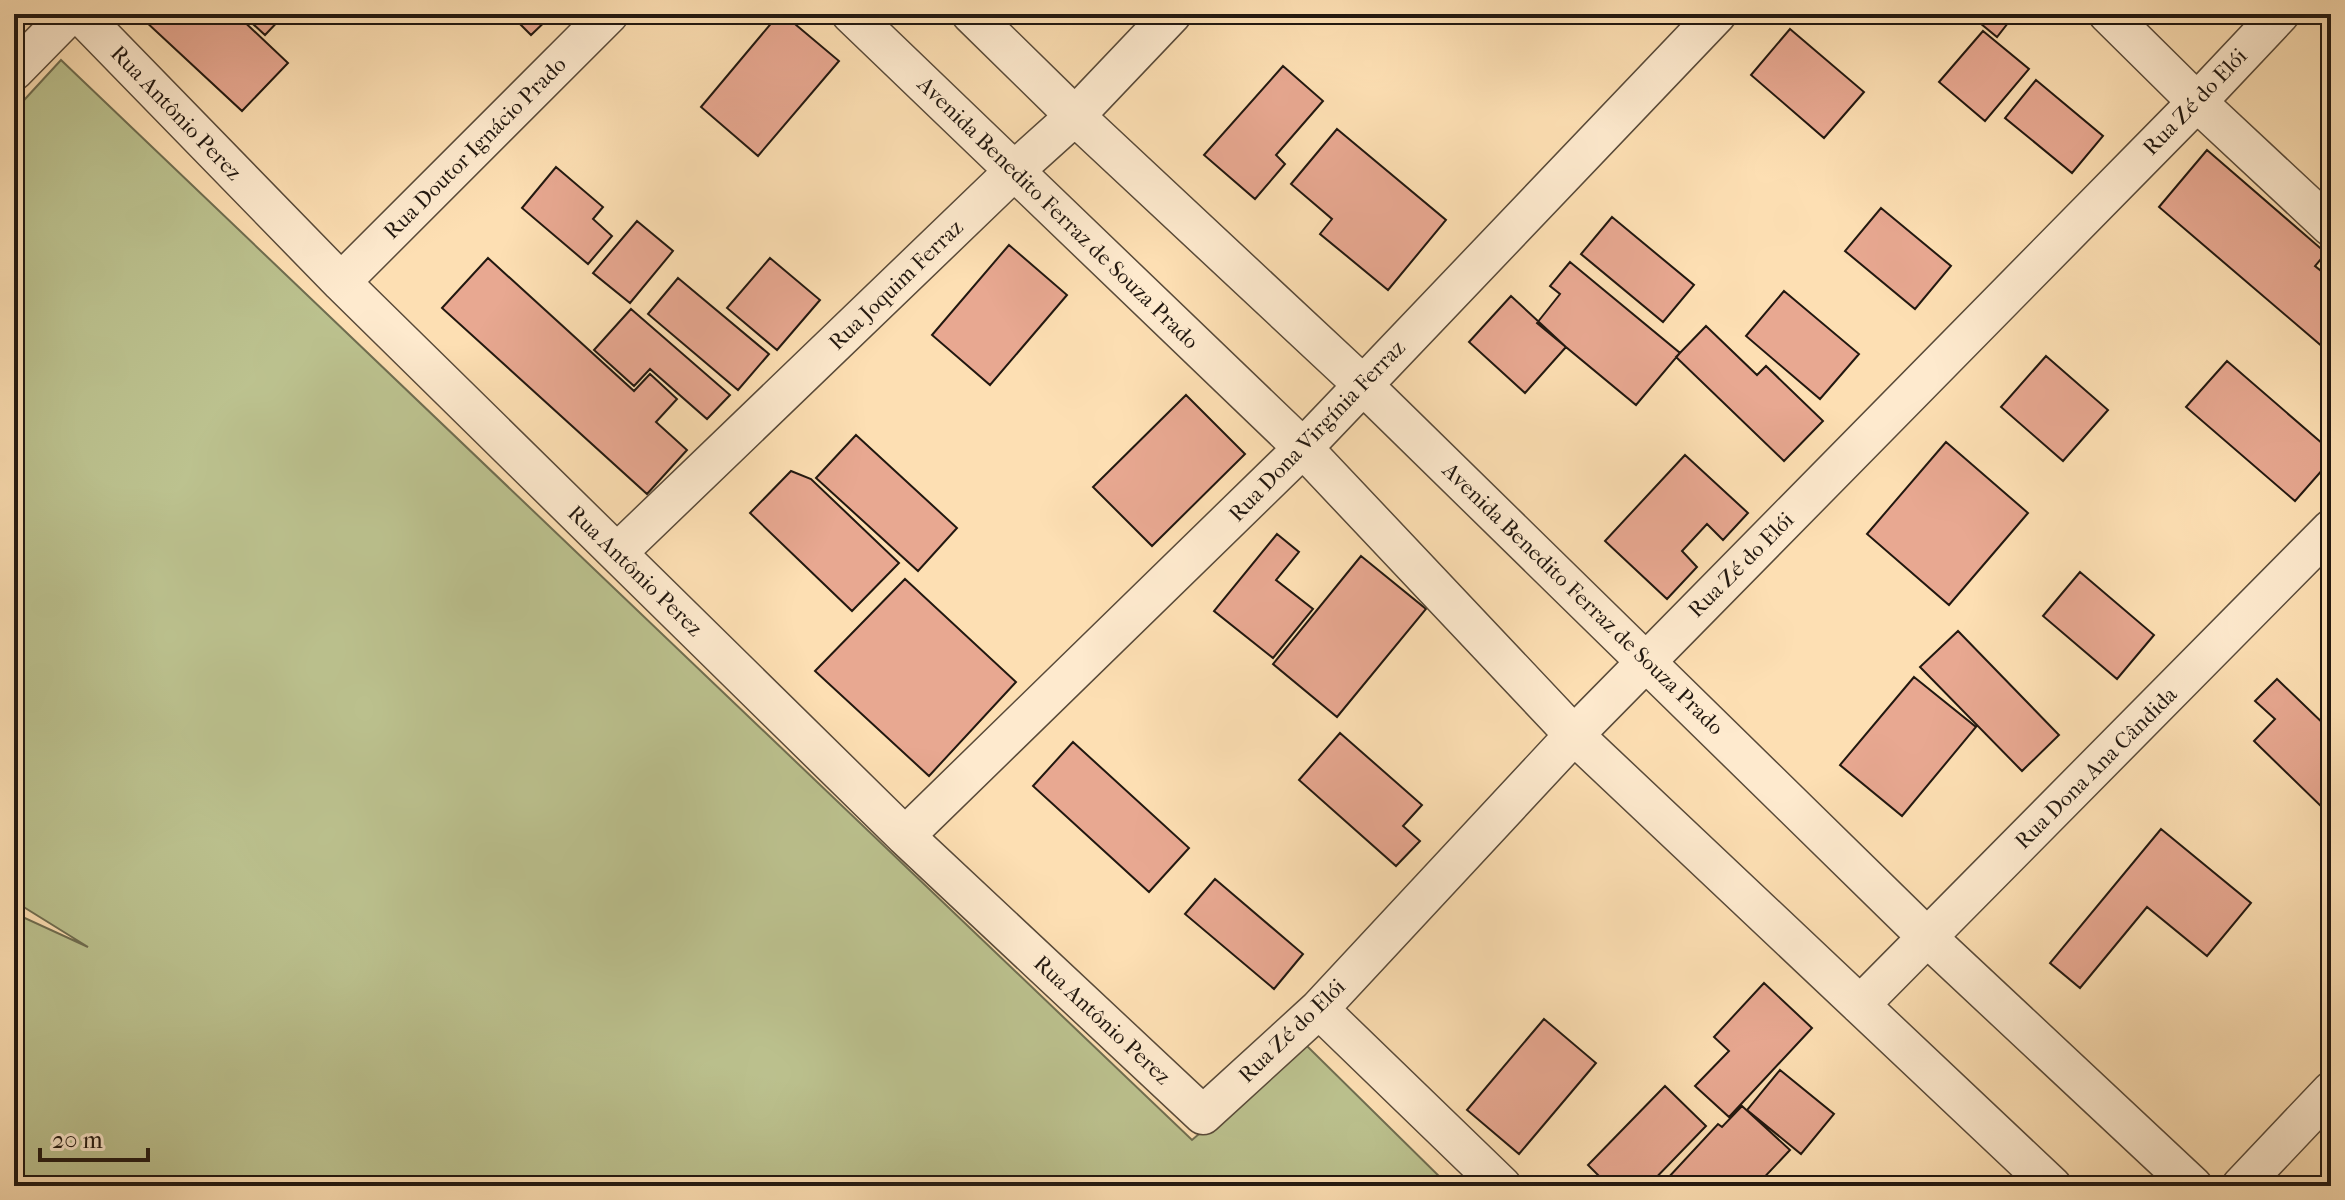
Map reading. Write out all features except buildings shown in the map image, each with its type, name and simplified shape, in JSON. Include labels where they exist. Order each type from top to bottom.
[{"type":"street","points":[[14,71],[70,14]]},
{"type":"street","name":"Rua Antônio Perez","points":[[80,14],[341,282],[905,836],[1203,1115]]},
{"type":"street","name":"Rua Doutor Ignácio Prado","points":[[341,282],[609,14]]},
{"type":"street","name":"Avenida Benedito Ferraz de Souza Prado","points":[[851,14],[1303,448],[1574,735],[2052,1186]]},
{"type":"street","name":"Avenida Benedito Ferraz de Souza Prado","points":[[971,14],[1075,116],[1363,385],[1928,938],[2193,1186]]},
{"type":"street","name":"Rua Joquim Ferraz","points":[[617,553],[1075,116],[1172,14]]},
{"type":"street","name":"Rua Dona Virgínia Ferraz","points":[[905,836],[1303,448],[1717,14]]},
{"type":"street","points":[[2108,14],[2331,227]]},
{"type":"street","name":"Rua Zé do Elói","points":[[1203,1115],[1319,1009],[1574,735],[2280,14]]},
{"type":"street","name":"Rua Dona Ana Cândida","points":[[1860,1005],[2331,529]]},
{"type":"street","points":[[1319,1009],[1502,1186]]},
{"type":"street","points":[[2241,1186],[2331,1091]]},
{"type":"green space","points":[[61,60],[1192,1140],[1305,1044],[1449,1186],[14,1186],[14,913],[88,947],[14,901],[14,111]]}]
